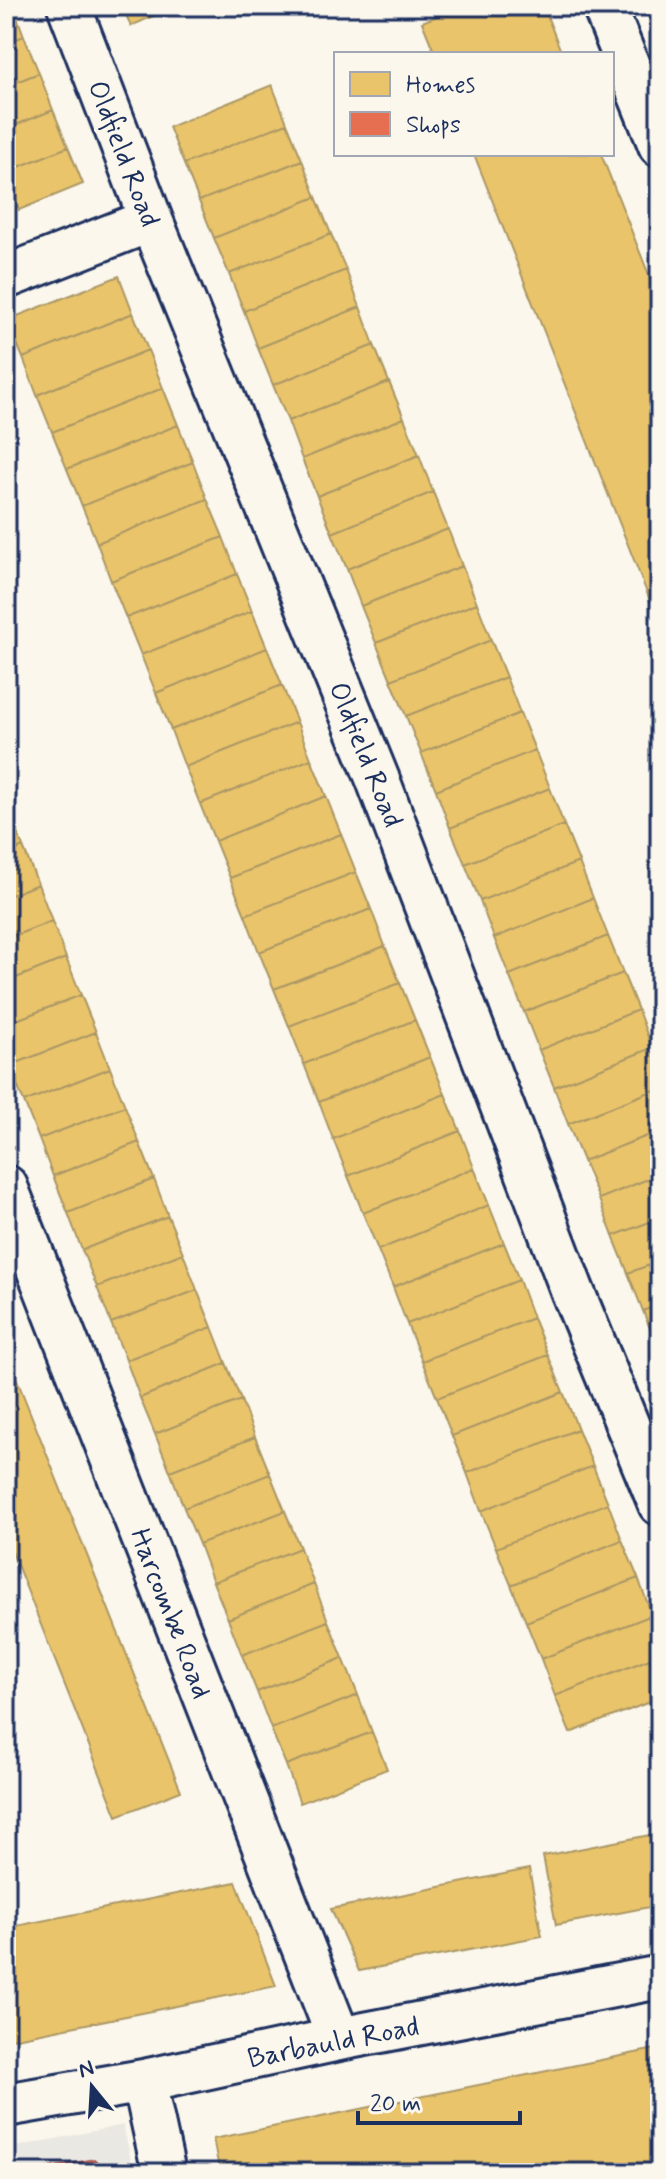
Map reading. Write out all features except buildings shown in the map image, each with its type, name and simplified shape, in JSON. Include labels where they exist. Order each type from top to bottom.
[{"type":"street","name":"Oldfield Road","points":[[69,6],[151,220],[378,780],[572,1290],[660,1504]]},
{"type":"street","points":[[604,6],[660,145]]},
{"type":"street","points":[[6,277],[151,220]]},
{"type":"street","name":"Harcombe Road","points":[[6,1187],[339,2039]]},
{"type":"street","name":"Barbauld Road","points":[[6,2105],[144,2081],[339,2039],[660,1977]]},
{"type":"street","points":[[144,2081],[164,2173]]},
{"type":"shaded area","points":[[123,2125],[134,2173],[10,2173],[6,2149]]}]
